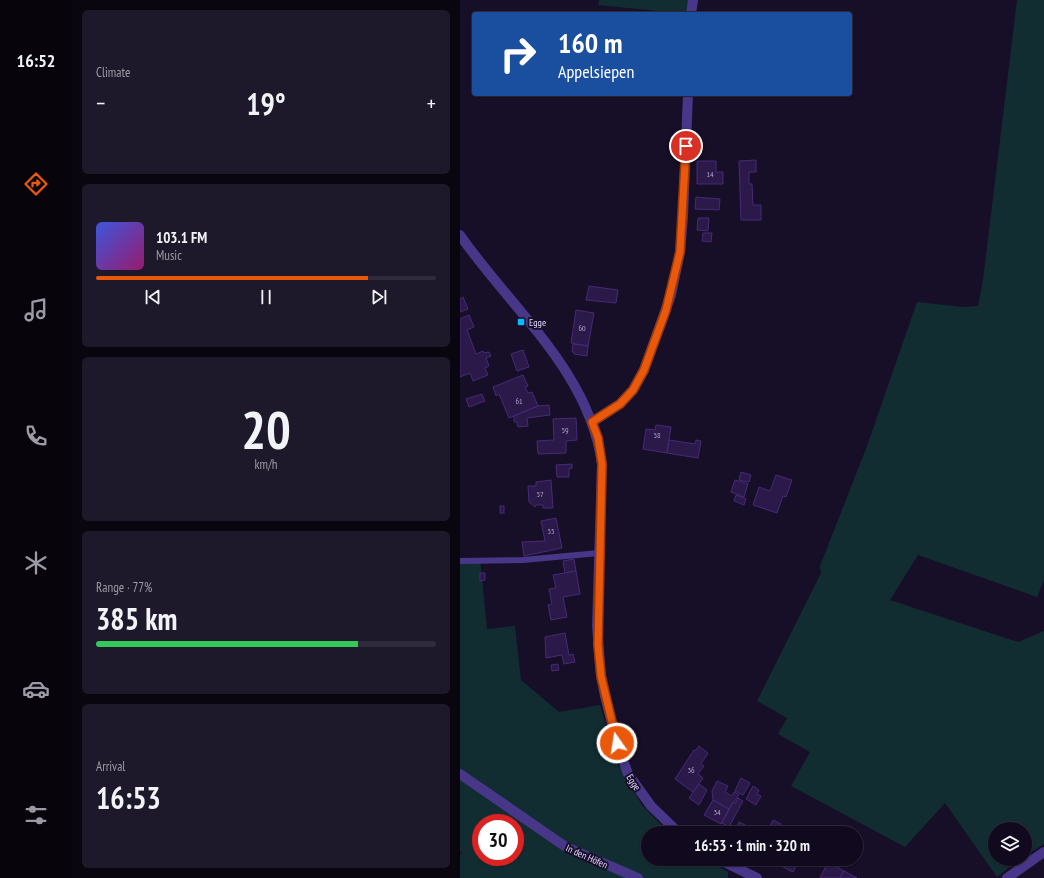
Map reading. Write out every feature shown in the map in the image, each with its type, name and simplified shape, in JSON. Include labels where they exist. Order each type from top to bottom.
[{"type":"street","points":[[691,12],[693,0]]},
{"type":"street","points":[[592,422],[620,404],[633,390],[644,370],[671,295],[682,238],[688,96]]},
{"type":"street","name":"Egge","points":[[460,235],[476,259],[546,342],[574,386],[592,422],[598,438],[602,464],[598,645],[601,676],[617,743],[625,767],[636,786],[659,814],[672,826]]},
{"type":"street","name":"In den Höfen","points":[[460,774],[566,847],[638,878]]},
{"type":"street","points":[[1008,878],[1044,852]]},
{"type":"street","points":[[732,866],[757,878]]},
{"type":"lane","points":[[460,561],[523,560],[599,553]]},
{"type":"green space","points":[[599,0],[689,0],[687,12],[667,12],[598,5]]},
{"type":"green space","points":[[1017,0],[1044,0],[1044,580],[1037,597],[918,555],[890,600],[1018,642],[1044,631],[1044,844],[1032,852],[1032,822],[988,822],[988,864],[945,803],[905,847],[791,786],[810,752],[778,734],[787,718],[757,701],[821,573],[820,566],[867,446],[917,302],[964,307],[978,306],[983,280]]},
{"type":"green space","points":[[460,558],[480,558],[487,629],[515,626],[521,680],[559,712],[600,705],[617,763],[642,805],[662,826],[641,826],[641,866],[718,866],[728,872],[728,878],[460,878],[460,855],[462,852],[460,851]]},
{"type":"green space","points":[[989,866],[1011,866],[997,877]]},
{"type":"building","points":[[756,160],[756,172],[749,172],[749,184],[752,184],[753,205],[761,205],[761,220],[741,220],[739,161]]},
{"type":"building","points":[[697,161],[716,161],[716,172],[723,172],[723,184],[697,184]]},
{"type":"building","points":[[696,197],[720,199],[719,210],[695,209]]},
{"type":"building","points":[[698,218],[709,218],[708,231],[697,230]]},
{"type":"building","points":[[703,233],[712,233],[711,242],[702,241]]},
{"type":"building","points":[[589,286],[618,290],[616,303],[586,300]]},
{"type":"building","points":[[463,297],[468,309],[460,312],[460,299]]},
{"type":"building","points":[[576,310],[594,313],[588,346],[571,343]]},
{"type":"building","points":[[469,315],[474,327],[467,330],[476,354],[483,351],[484,353],[489,352],[491,356],[486,358],[489,366],[485,368],[488,375],[473,381],[470,373],[460,377],[460,319]]},
{"type":"building","points":[[573,344],[588,346],[587,356],[574,354],[574,352],[572,352]]},
{"type":"building","points":[[523,350],[529,367],[517,371],[511,354]]},
{"type":"building","points":[[523,375],[528,386],[525,387],[528,393],[532,392],[538,406],[509,418],[499,394],[496,396],[493,387]]},
{"type":"building","points":[[482,394],[485,401],[469,407],[466,399]]},
{"type":"building","points":[[549,405],[550,415],[527,418],[528,426],[518,427],[517,422],[514,422],[514,416],[538,406]]},
{"type":"building","points":[[576,418],[577,440],[566,441],[566,453],[538,454],[537,441],[554,440],[553,419]]},
{"type":"building","points":[[656,425],[671,427],[667,453],[643,449],[646,429],[655,430]]},
{"type":"building","points":[[669,440],[695,444],[696,440],[701,441],[698,458],[667,453]]},
{"type":"building","points":[[572,464],[572,468],[569,469],[569,477],[557,477],[556,465]]},
{"type":"building","points":[[741,472],[751,475],[749,482],[739,480]]},
{"type":"building","points":[[776,475],[792,480],[786,497],[783,496],[777,513],[753,505],[759,487],[770,491]]},
{"type":"building","points":[[551,480],[553,508],[543,508],[543,505],[536,505],[535,507],[529,502],[528,486],[536,486],[536,482]]},
{"type":"building","points":[[735,480],[748,484],[744,497],[731,492]]},
{"type":"building","points":[[736,495],[746,499],[744,505],[734,501]]},
{"type":"building","points":[[500,506],[504,506],[504,513],[500,513]]},
{"type":"building","points":[[556,518],[562,548],[524,556],[522,542],[545,541],[541,521]]},
{"type":"building","points":[[574,559],[576,571],[565,573],[563,561]]},
{"type":"building","points":[[576,571],[580,594],[563,597],[567,617],[551,620],[548,605],[552,604],[549,589],[556,588],[553,575]]},
{"type":"building","points":[[480,573],[485,573],[485,580],[480,581]]},
{"type":"building","points":[[565,633],[569,655],[573,654],[575,662],[564,664],[562,655],[546,658],[545,637]]},
{"type":"building","points":[[558,664],[559,670],[552,671],[551,665]]},
{"type":"building","points":[[699,746],[708,753],[701,764],[704,766],[698,774],[703,778],[693,792],[675,779],[694,750],[695,751]]},
{"type":"building","points":[[741,778],[750,783],[743,795],[735,791]]},
{"type":"building","points":[[717,781],[728,786],[725,792],[732,796],[734,792],[739,795],[729,809],[713,800],[712,791]]},
{"type":"building","points":[[699,784],[707,790],[699,805],[689,798]]},
{"type":"building","points":[[753,786],[759,790],[757,794],[761,796],[756,805],[746,799]]},
{"type":"building","points":[[738,798],[743,801],[730,826],[727,826],[722,823],[733,802],[735,804]]},
{"type":"building","points":[[713,800],[729,809],[721,824],[704,815]]},
{"type":"building","points":[[773,820],[781,824],[780,826],[770,826]]},
{"type":"building","points":[[739,822],[747,826],[737,826]]},
{"type":"building","points":[[781,866],[796,866],[793,872]]},
{"type":"building","points":[[826,866],[835,866],[844,871],[840,878],[820,878]]},
{"type":"building","points":[[844,871],[857,878],[840,878]]},
{"type":"place","name":"Egge","points":[[521,322]]},
{"type":"route","points":[[617,743],[601,676],[598,645],[597,626],[602,464],[598,438],[592,422],[620,404],[633,390],[644,370],[666,310],[671,295],[680,252],[686,146]]}]
